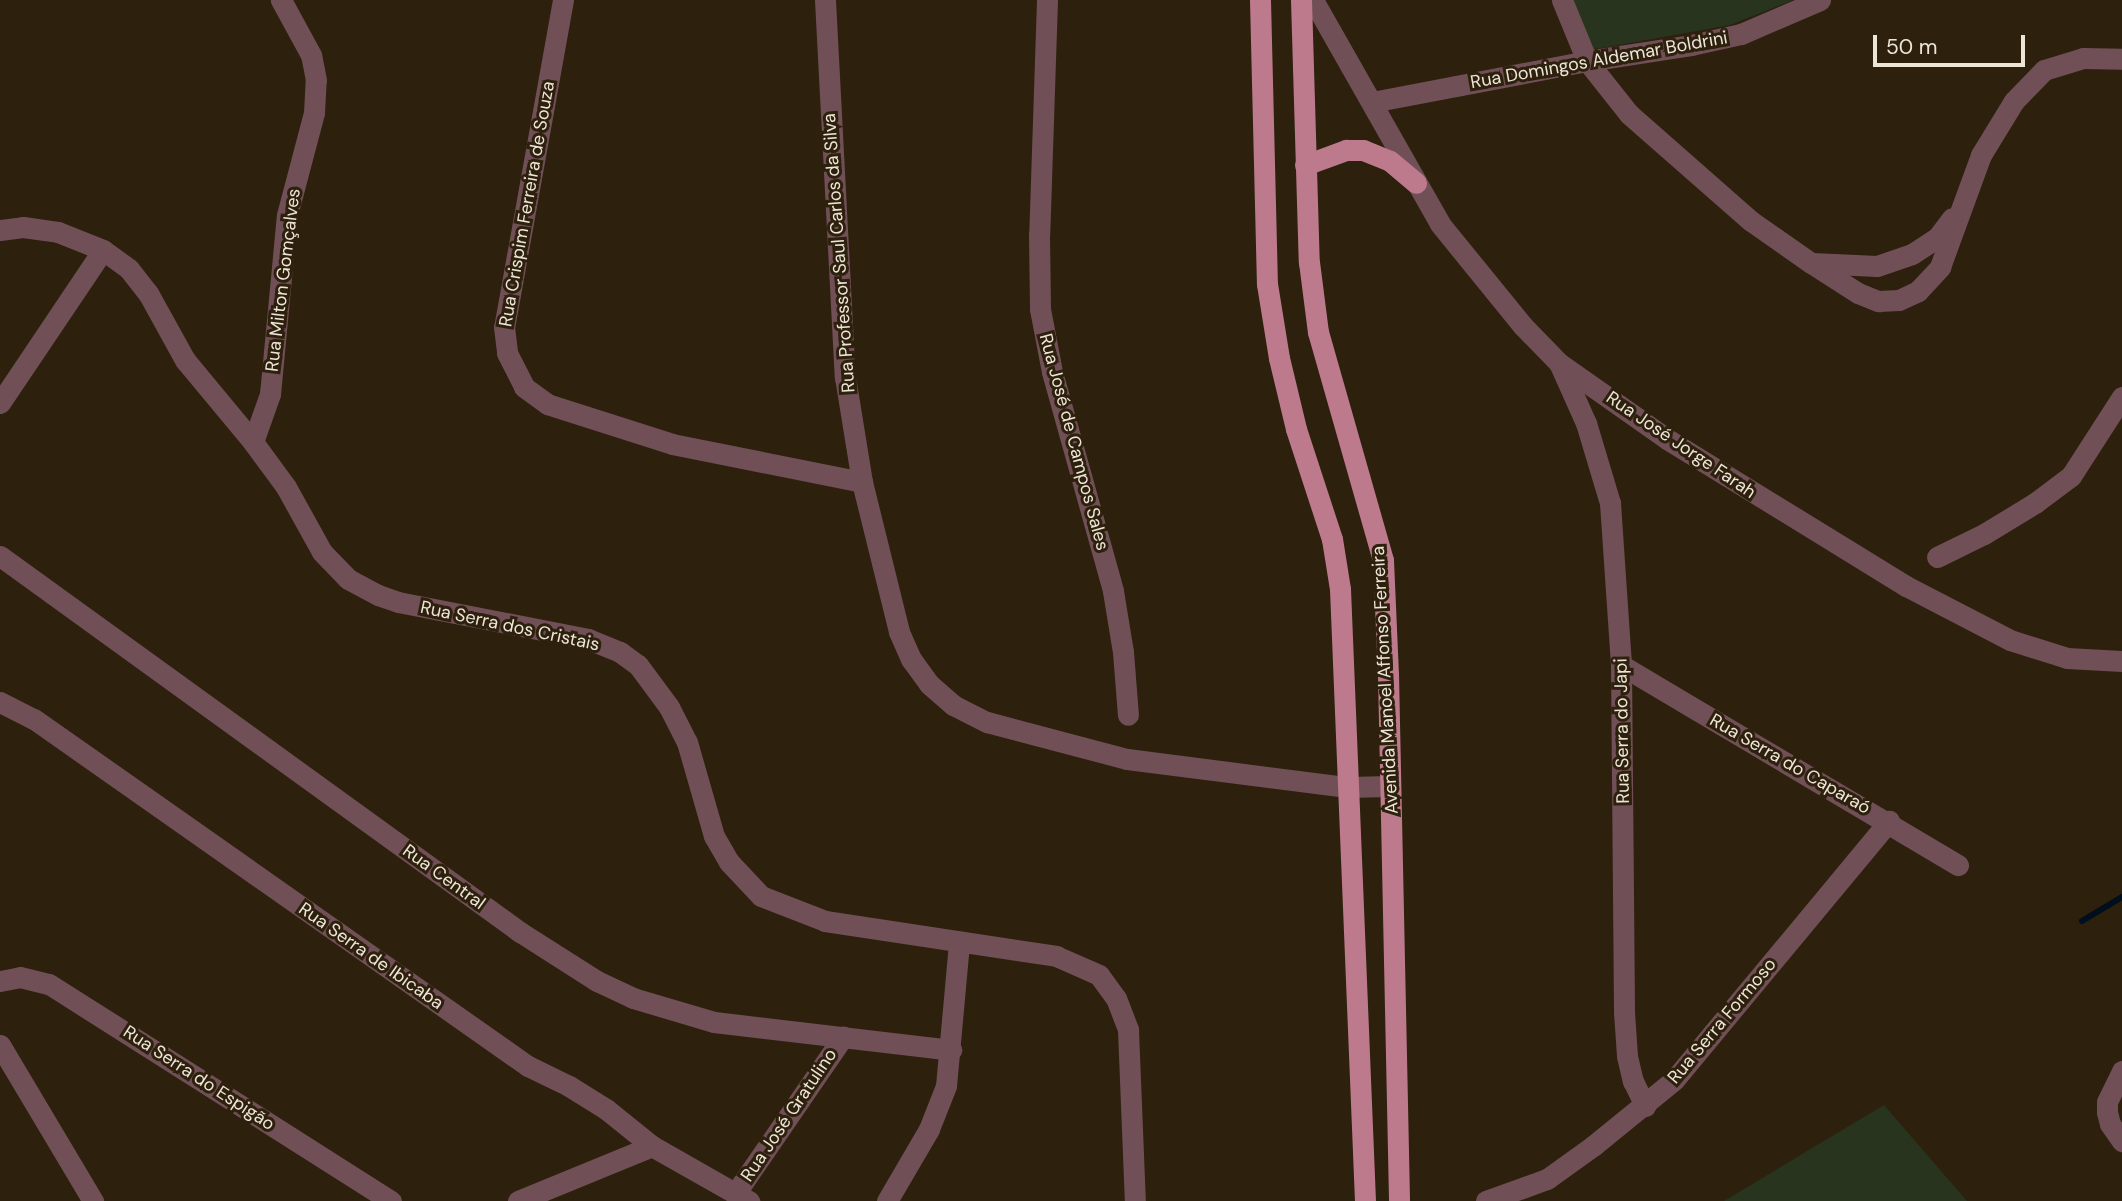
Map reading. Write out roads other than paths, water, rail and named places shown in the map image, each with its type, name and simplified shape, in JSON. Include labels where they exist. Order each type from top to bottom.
[{"type":"main road","points":[[1260,0],[1267,284],[1279,359],[1296,429],[1332,539],[1340,589],[1365,1201]]},
{"type":"main road","name":"Avenida Manoel Affonso Ferreira","points":[[1301,0],[1309,262],[1318,332],[1338,408],[1378,532],[1383,560],[1399,1201]]},
{"type":"main road","points":[[1305,165],[1346,150],[1363,150],[1390,161],[1416,183]]},
{"type":"street","name":"Rua Milton Gomçalves","points":[[253,442],[270,394],[288,215],[314,113],[316,80],[311,55],[281,0]]},
{"type":"street","name":"Rua Crispim Ferreira de Souza","points":[[563,0],[504,327],[508,353],[524,387],[547,404],[672,444],[862,482]]},
{"type":"street","name":"Rua Professor Saul Carlos da Silva","points":[[825,0],[845,377],[862,482],[899,632],[911,659],[929,684],[953,705],[987,723],[1127,759],[1347,787],[1390,786]]},
{"type":"street","name":"Rua José de Campos Sales","points":[[1047,0],[1039,235],[1040,309],[1052,372],[1113,591],[1123,652],[1128,715]]},
{"type":"street","name":"Rua José Jorge Farah","points":[[1313,0],[1440,223],[1485,280],[1559,363],[1667,439],[1906,586],[2010,640],[2067,657],[2122,661]]},
{"type":"street","name":"Rua José Jorge Farah","points":[[1328,0],[1357,78]]},
{"type":"street","points":[[1562,0],[1587,61],[1629,114],[1751,220],[1811,263],[1878,301],[1899,300],[1918,291],[1940,267],[1960,208],[1987,144],[2014,101],[2044,70],[2083,58],[2122,59]]},
{"type":"street","name":"Rua Domingos Aldemar Boldrini","points":[[1372,102],[1587,61],[1691,45],[1741,33],[1820,0]]},
{"type":"street","points":[[1811,263],[1877,266],[1912,254],[1937,238],[1960,208]]},
{"type":"street","name":"Rua Serra dos Cristais","points":[[0,230],[23,227],[58,232],[103,250],[129,269],[148,293],[185,360],[286,486],[322,552],[348,579],[398,602],[588,639],[621,652],[638,665],[669,706],[687,742],[714,836],[729,862],[761,895],[825,921],[959,944],[1056,956],[1099,975],[1116,998],[1128,1030],[1135,1201]]},
{"type":"street","points":[[0,403],[103,250]]},
{"type":"street","name":"Rua Serra do Japi","points":[[1559,363],[1586,423],[1609,503],[1621,665],[1624,1012],[1633,1081],[1645,1106]]},
{"type":"street","points":[[1937,557],[1984,534],[2035,503],[2071,476],[2122,397]]},
{"type":"street","name":"Rua Central","points":[[0,556],[520,932],[597,981],[633,998],[714,1022],[951,1050]]},
{"type":"street","name":"Rua Serra do Caparaó","points":[[1621,665],[1889,821],[1958,865]]},
{"type":"street","name":"Rua Serra de Ibicaba","points":[[0,702],[34,719],[528,1066],[607,1109],[652,1146],[742,1197]]},
{"type":"street","name":"Rua Serra Formoso","points":[[1486,1201],[1547,1179],[1645,1106],[1698,1054],[1889,821]]},
{"type":"street","points":[[887,1201],[929,1129],[946,1086],[959,944]]},
{"type":"street","name":"Rua Serra do Espigão","points":[[0,981],[20,977],[49,984],[391,1201]]},
{"type":"street","name":"Rua José Gratulino","points":[[742,1197],[843,1037]]},
{"type":"street","points":[[0,1045],[93,1201]]},
{"type":"street","points":[[2119,1076],[2107,1102],[2107,1112],[2110,1124],[2122,1141]]},
{"type":"street","points":[[518,1201],[652,1146]]},
{"type":"waterway","points":[[2082,921],[2122,897]]}]
